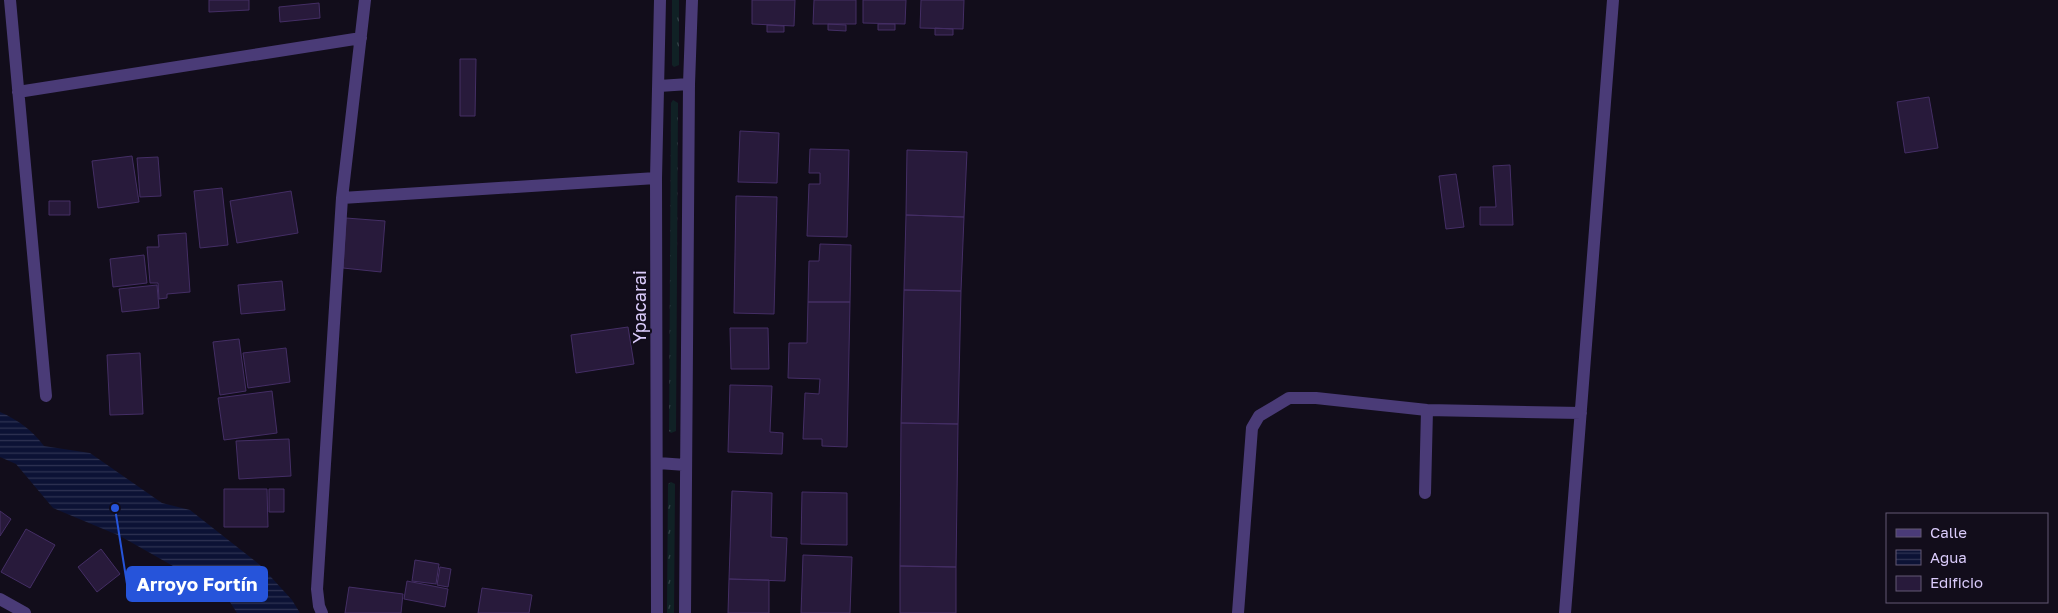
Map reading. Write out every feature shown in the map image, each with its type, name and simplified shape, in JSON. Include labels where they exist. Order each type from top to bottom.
[{"type":"street","points":[[10,0],[46,396]]},
{"type":"street","points":[[322,613],[319,606],[317,588],[342,198],[365,0]]},
{"type":"street","name":"Ypacarai","points":[[656,613],[658,464],[656,178],[660,86],[660,0]]},
{"type":"street","points":[[685,613],[692,0]]},
{"type":"street","points":[[1565,613],[1613,0]]},
{"type":"street","points":[[18,92],[361,38]]},
{"type":"street","points":[[660,86],[690,84]]},
{"type":"street","points":[[342,198],[656,178]]},
{"type":"street","points":[[1238,613],[1252,428],[1259,416],[1289,398],[1316,398],[1427,410],[1581,413]]},
{"type":"street","points":[[1426,493],[1427,410]]},
{"type":"street","points":[[658,464],[686,465]]},
{"type":"street","points":[[0,599],[25,613]]},
{"type":"green space","points":[[672,0],[679,0],[679,65],[674,67],[672,65]]},
{"type":"green space","points":[[673,100],[678,103],[676,431],[671,433],[669,431],[671,103]]},
{"type":"green space","points":[[671,482],[675,484],[674,613],[667,613],[668,484]]},
{"type":"water","points":[[0,412],[24,426],[44,446],[90,453],[162,503],[190,510],[260,565],[292,600],[300,613],[237,613],[226,596],[120,536],[53,508],[16,464],[0,457]]},
{"type":"building","points":[[209,0],[249,0],[249,10],[209,12]]},
{"type":"building","points":[[752,0],[795,0],[794,26],[752,24]]},
{"type":"building","points":[[814,0],[856,0],[856,24],[813,24]]},
{"type":"building","points":[[863,0],[906,0],[905,24],[863,23]]},
{"type":"building","points":[[921,0],[964,0],[963,29],[920,28]]},
{"type":"building","points":[[319,3],[320,18],[280,22],[279,7]]},
{"type":"building","points":[[828,24],[846,25],[846,31],[828,30]]},
{"type":"building","points":[[878,24],[895,24],[895,30],[878,30]]},
{"type":"building","points":[[767,25],[784,26],[784,32],[767,32]]},
{"type":"building","points":[[935,28],[953,29],[953,35],[935,35]]},
{"type":"building","points":[[460,59],[476,59],[475,116],[460,116]]},
{"type":"building","points":[[1929,97],[1938,148],[1905,153],[1897,102]]},
{"type":"building","points":[[740,131],[779,133],[777,183],[738,182]]},
{"type":"building","points":[[810,149],[849,150],[847,237],[807,236],[809,184],[820,184],[820,173],[809,173]]},
{"type":"building","points":[[907,150],[967,152],[964,217],[906,215]]},
{"type":"building","points":[[132,156],[139,202],[98,208],[92,161]]},
{"type":"building","points":[[158,157],[161,196],[140,197],[137,158]]},
{"type":"building","points":[[1510,165],[1513,225],[1480,225],[1480,207],[1496,207],[1493,166]]},
{"type":"building","points":[[1456,174],[1464,227],[1446,229],[1439,176]]},
{"type":"building","points":[[222,188],[228,245],[200,248],[194,191]]},
{"type":"building","points":[[291,191],[298,233],[237,243],[230,201]]},
{"type":"building","points":[[736,196],[777,197],[774,314],[734,313]]},
{"type":"building","points":[[49,201],[70,201],[70,215],[49,215]]},
{"type":"building","points":[[906,215],[964,217],[961,291],[904,290]]},
{"type":"building","points":[[346,218],[385,221],[381,272],[343,268]]},
{"type":"building","points":[[186,233],[190,292],[167,294],[167,298],[159,299],[158,283],[150,283],[147,247],[159,247],[158,235]]},
{"type":"building","points":[[820,244],[851,245],[850,302],[808,302],[809,261],[819,261]]},
{"type":"building","points":[[144,255],[147,283],[113,287],[110,259]]},
{"type":"building","points":[[282,281],[285,310],[241,314],[238,285]]},
{"type":"building","points":[[157,285],[159,308],[122,312],[119,289]]},
{"type":"building","points":[[904,290],[961,291],[958,424],[901,423]]},
{"type":"building","points":[[808,302],[850,302],[847,447],[822,446],[822,439],[803,439],[805,393],[819,394],[820,379],[788,378],[789,343],[807,343]]},
{"type":"building","points":[[628,327],[634,364],[576,373],[571,335]]},
{"type":"building","points":[[730,328],[768,328],[769,369],[731,369]]},
{"type":"building","points":[[239,339],[246,391],[220,395],[213,342]]},
{"type":"building","points":[[286,348],[290,382],[248,388],[243,353]]},
{"type":"building","points":[[140,353],[143,414],[110,415],[107,355]]},
{"type":"building","points":[[730,385],[772,386],[770,432],[783,433],[782,454],[728,452]]},
{"type":"building","points":[[272,391],[277,433],[224,440],[218,398]]},
{"type":"building","points":[[901,423],[958,424],[956,567],[900,566]]},
{"type":"building","points":[[289,439],[291,476],[239,479],[236,441]]},
{"type":"building","points":[[224,489],[267,489],[268,527],[224,527]]},
{"type":"building","points":[[269,489],[284,489],[284,512],[269,512]]},
{"type":"building","points":[[732,491],[772,493],[771,537],[787,538],[785,581],[729,579]]},
{"type":"building","points":[[802,492],[847,493],[847,545],[801,544]]},
{"type":"building","points":[[0,511],[11,519],[0,536]]},
{"type":"building","points":[[26,529],[55,545],[30,588],[1,572]]},
{"type":"building","points":[[101,549],[120,574],[97,592],[78,567]]},
{"type":"building","points":[[803,555],[852,557],[850,613],[801,613]]},
{"type":"building","points":[[415,560],[439,564],[436,584],[412,581]]},
{"type":"building","points":[[900,566],[956,567],[956,613],[900,613]]},
{"type":"building","points":[[440,567],[451,569],[448,587],[437,585]]},
{"type":"building","points":[[729,579],[769,580],[769,613],[728,613]]},
{"type":"building","points":[[407,581],[448,589],[445,607],[404,599]]},
{"type":"building","points":[[349,587],[403,594],[401,613],[345,613]]},
{"type":"building","points":[[482,588],[532,595],[529,613],[478,613]]},
{"type":"place","name":"Arroyo Fortín","points":[[115,508]]}]
